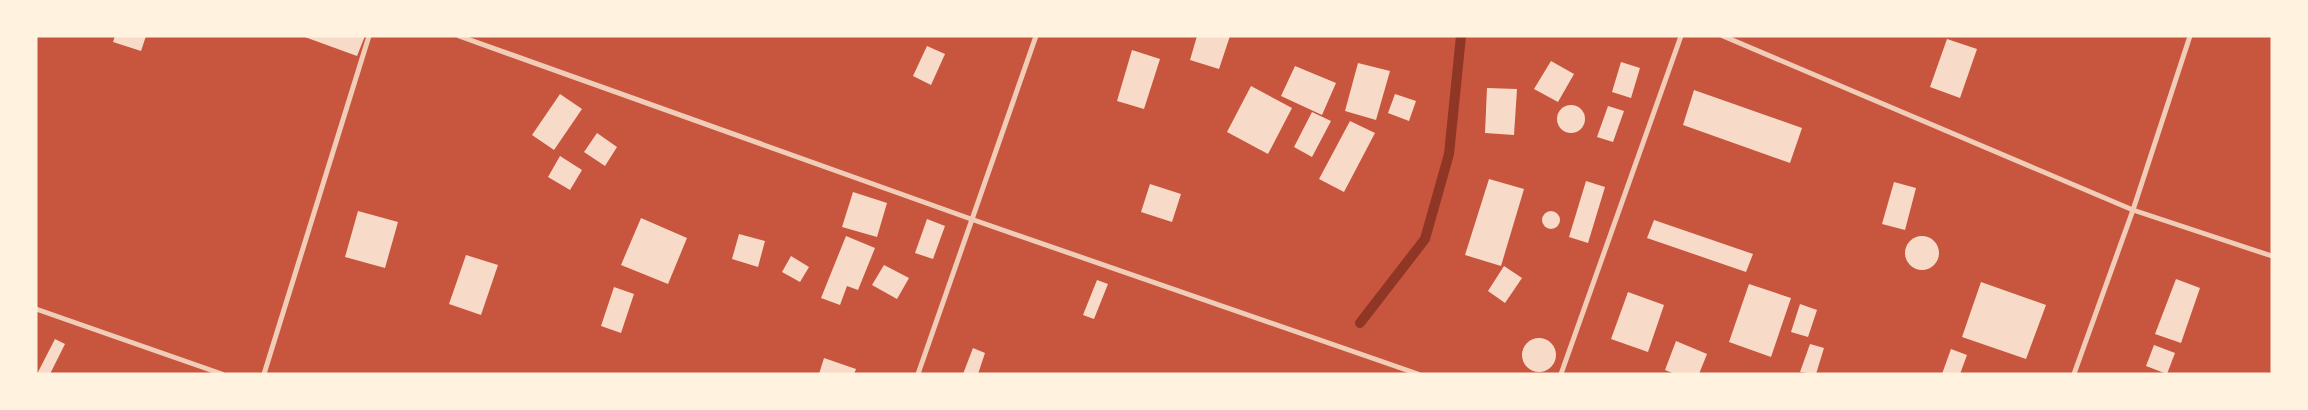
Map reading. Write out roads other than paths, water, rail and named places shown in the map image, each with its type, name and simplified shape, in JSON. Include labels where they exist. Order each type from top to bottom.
[{"type":"street","points":[[264,374],[369,36]]},
{"type":"street","points":[[459,36],[971,219],[1418,374]]},
{"type":"street","points":[[918,374],[1036,36]]},
{"type":"street","points":[[1561,374],[1681,36]]},
{"type":"street","points":[[1723,36],[2133,210],[2272,256]]},
{"type":"street","points":[[2074,374],[2133,210],[2190,36]]},
{"type":"street","points":[[36,309],[222,374]]},
{"type":"waterway","points":[[1360,323],[1425,239],[1449,154],[1461,36]]}]
